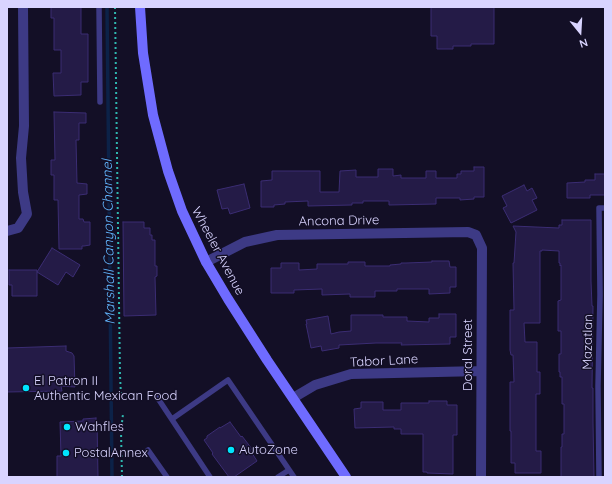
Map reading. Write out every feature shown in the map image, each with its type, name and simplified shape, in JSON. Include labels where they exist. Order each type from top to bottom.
[{"type":"main road","name":"Wheeler Avenue","points":[[140,7],[143,53],[153,115],[168,171],[182,211],[206,262],[253,338],[346,477]]},
{"type":"street","points":[[7,231],[18,228],[27,214],[23,192],[21,158],[24,126],[23,7]]},
{"type":"street","name":"Ancona Drive","points":[[206,262],[245,242],[277,235],[468,232],[476,235]]},
{"type":"street","name":"Doral Street","points":[[476,235],[482,248],[481,477]]},
{"type":"street","name":"Tabor Lane","points":[[293,398],[315,385],[351,374],[481,371]]},
{"type":"lane","points":[[99,7],[100,102]]},
{"type":"lane","name":"Mazatlan","points":[[600,477],[602,470],[598,386],[602,295],[602,208]]},
{"type":"lane","points":[[172,419],[228,380],[294,477]]},
{"type":"lane","points":[[598,386],[605,386]]},
{"type":"lane","points":[[157,397],[210,477]]},
{"type":"lane","points":[[148,450],[167,477]]},
{"type":"lane","points":[[278,477],[289,470]]},
{"type":"path","points":[[115,7],[121,396]]},
{"type":"path","points":[[122,477],[121,431],[123,414]]},
{"type":"building","points":[[51,7],[81,7],[81,34],[88,34],[88,82],[81,82],[81,95],[54,96],[53,73],[61,73],[61,50],[54,50],[54,18],[51,18]]},
{"type":"building","points":[[431,7],[494,7],[494,44],[471,44],[471,46],[453,46],[453,49],[437,49],[437,36],[431,36]]},
{"type":"building","points":[[54,112],[86,113],[86,123],[79,123],[79,140],[76,140],[77,183],[87,184],[87,194],[79,195],[79,219],[83,219],[84,222],[90,222],[90,245],[82,246],[82,249],[59,249],[58,200],[54,200],[54,175],[51,175],[51,160],[55,160]]},
{"type":"building","points":[[474,167],[484,167],[484,197],[474,197],[474,199],[460,200],[460,198],[436,198],[436,204],[389,205],[389,201],[363,201],[363,203],[352,203],[352,205],[308,206],[308,201],[285,202],[285,204],[274,205],[274,207],[261,207],[261,181],[272,180],[272,171],[320,171],[320,192],[339,192],[340,171],[356,170],[356,177],[378,177],[378,169],[393,169],[393,176],[401,175],[401,178],[426,178],[426,171],[436,171],[436,178],[457,178],[457,174],[461,174],[461,171],[474,171]]},
{"type":"building","points":[[595,174],[605,174],[605,195],[590,195],[590,198],[567,198],[567,183],[595,180]]},
{"type":"building","points":[[244,184],[250,208],[230,214],[228,208],[222,209],[217,190]]},
{"type":"building","points":[[524,185],[527,191],[532,188],[537,198],[532,200],[537,210],[511,223],[503,208],[507,206],[502,196]]},
{"type":"building","points":[[562,220],[591,220],[594,477],[561,477],[561,447],[562,434],[564,434],[564,404],[562,404],[562,377],[560,377],[559,372],[561,331],[558,331],[558,301],[561,300],[561,265],[560,266],[559,263],[559,251],[540,251],[540,323],[524,323],[525,342],[537,342],[537,372],[540,372],[540,394],[536,394],[536,451],[541,451],[541,473],[515,473],[515,463],[511,463],[510,382],[514,382],[513,355],[511,355],[510,350],[510,310],[514,310],[513,263],[516,232],[513,226],[559,228],[559,225],[562,225]]},
{"type":"building","points":[[123,222],[144,222],[144,228],[150,228],[152,240],[155,240],[155,266],[157,266],[157,276],[155,277],[156,315],[124,316]]},
{"type":"building","points":[[52,248],[80,265],[73,277],[66,272],[58,285],[37,272]]},
{"type":"building","points":[[449,261],[450,267],[456,267],[456,287],[450,287],[450,293],[429,294],[429,289],[397,289],[397,291],[375,291],[375,297],[350,297],[350,294],[322,295],[322,289],[294,290],[294,293],[271,293],[271,268],[281,268],[281,263],[299,263],[299,270],[317,269],[317,264],[348,264],[348,262],[365,262],[365,266],[390,266],[401,263]]},
{"type":"building","points":[[9,270],[37,270],[37,296],[12,296],[12,285],[9,285]]},
{"type":"building","points":[[439,314],[456,314],[456,337],[450,337],[450,344],[401,345],[402,343],[376,343],[339,345],[339,348],[322,351],[321,346],[311,348],[306,324],[306,320],[328,316],[331,334],[351,331],[351,315],[407,317],[407,321],[429,322],[429,318],[439,318]]},
{"type":"building","points":[[66,346],[66,351],[72,353],[74,356],[75,387],[61,386],[62,391],[7,392],[7,348]]},
{"type":"building","points":[[429,401],[447,401],[447,405],[457,405],[457,435],[453,435],[453,474],[423,472],[423,434],[401,434],[401,429],[394,429],[394,427],[355,428],[354,409],[361,408],[361,402],[383,402],[383,410],[401,410],[401,403],[429,403]]},
{"type":"building","points":[[96,418],[98,477],[57,477],[57,456],[61,456],[60,422],[83,421],[83,419]]},
{"type":"building","name":"AutoZone","points":[[230,422],[252,449],[250,450],[257,461],[234,477],[229,477],[212,454],[213,453],[204,440],[207,436],[220,427]]},
{"type":"waterway","name":"Marshall Canyon Channel","points":[[107,7],[112,477]]},
{"type":"place","name":"El Patron II Authentic Mexican Food","points":[[26,388]]},
{"type":"place","name":"Wahfles","points":[[67,427]]},
{"type":"place","name":"AutoZone","points":[[231,450]]},
{"type":"place","name":"PostalAnnex","points":[[66,453]]}]
